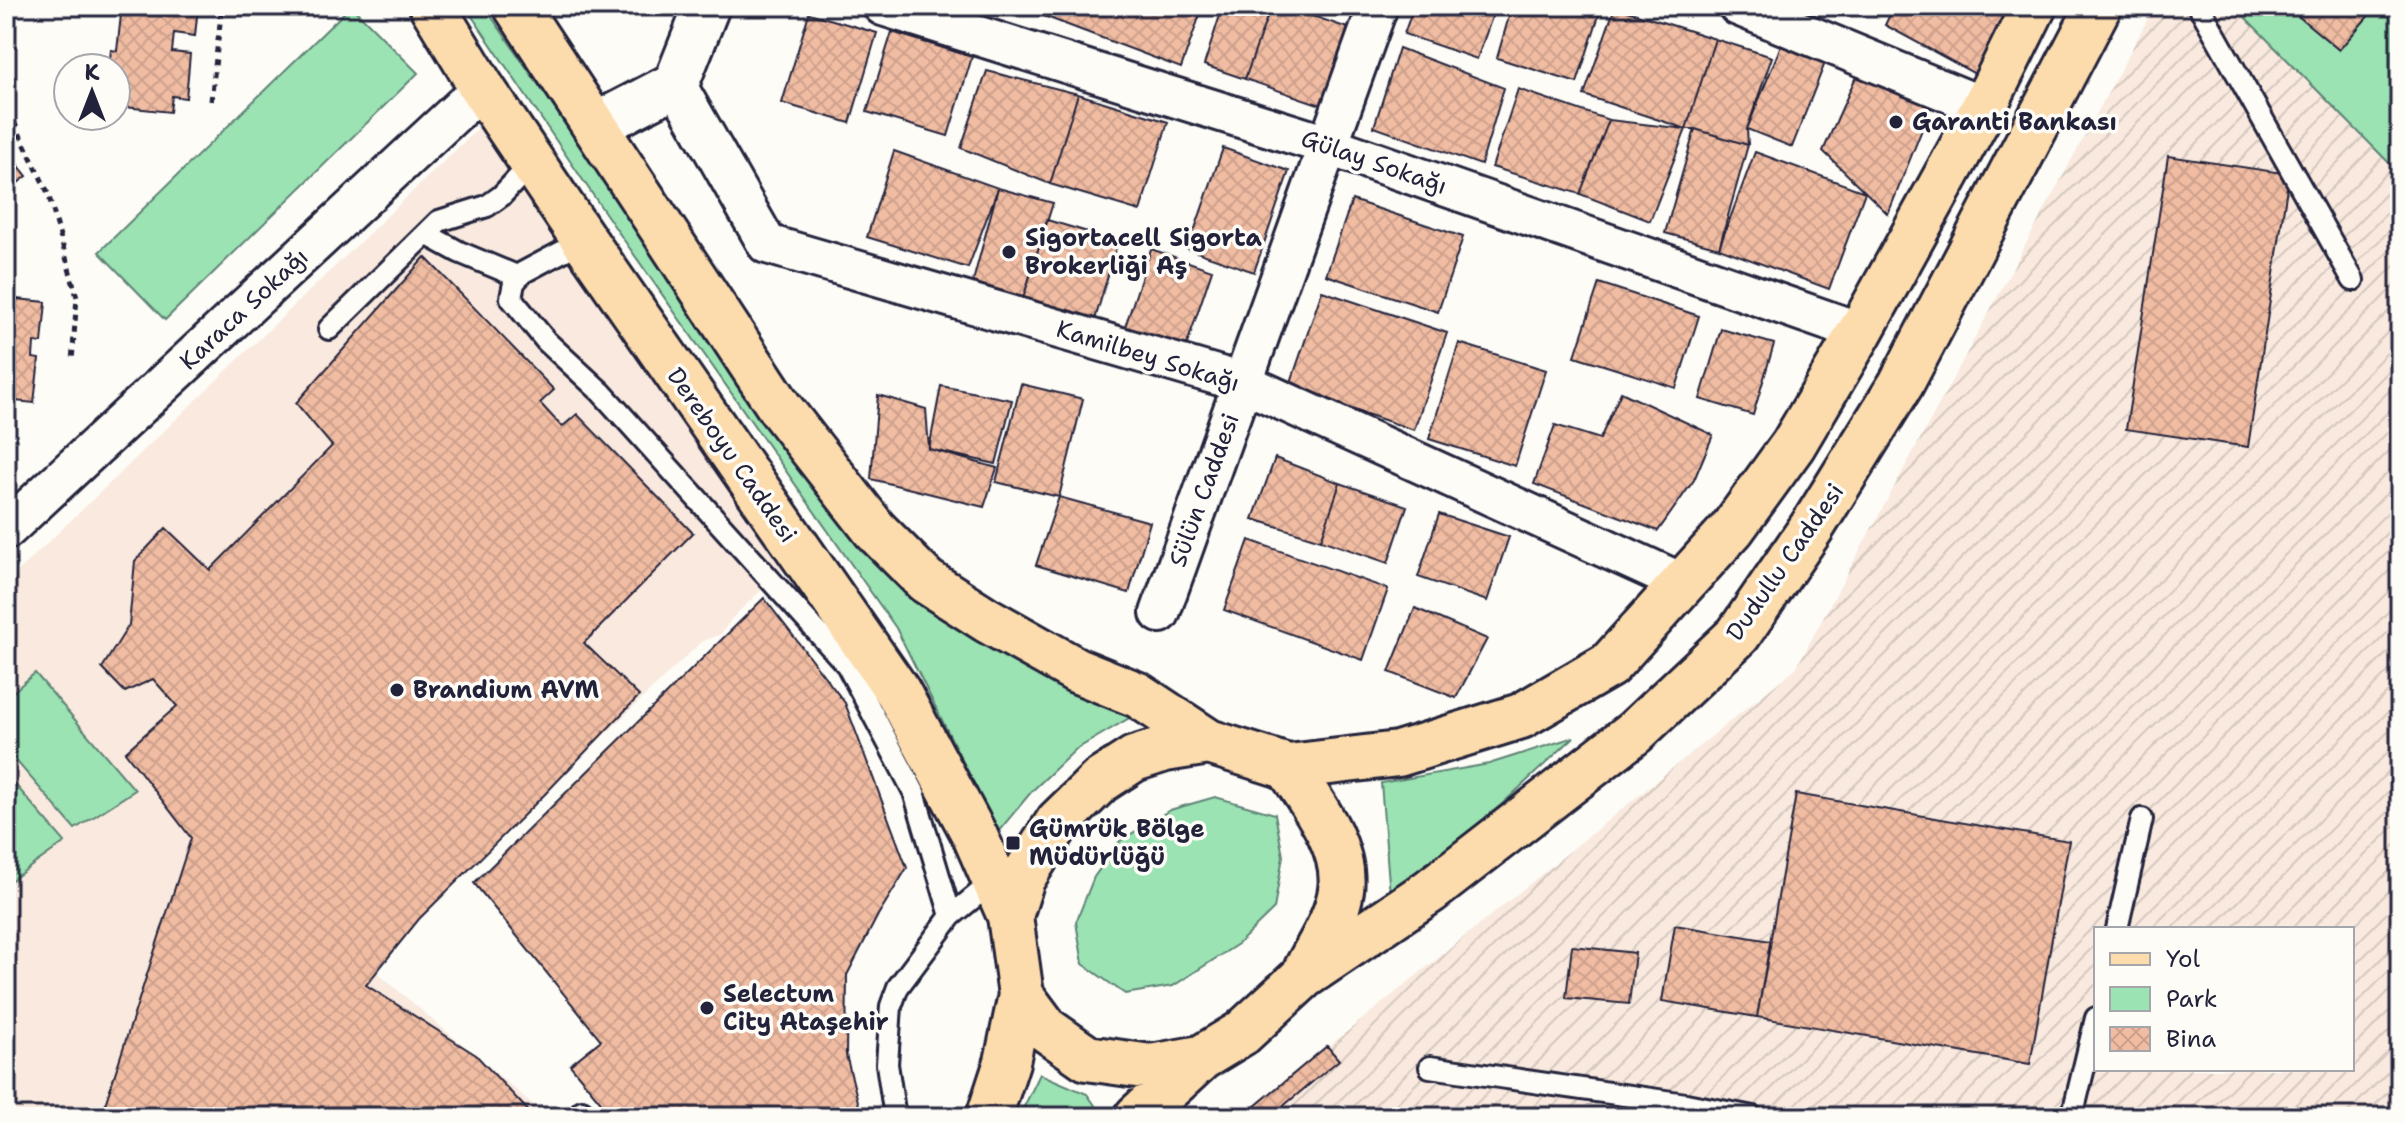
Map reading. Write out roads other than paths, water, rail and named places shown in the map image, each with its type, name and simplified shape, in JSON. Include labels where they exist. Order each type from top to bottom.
[{"type":"main road","name":"Dereboyu Caddesi","points":[[432,6],[482,88],[584,240],[898,692],[975,836],[1002,898]]},
{"type":"main road","points":[[516,6],[780,408],[875,530],[926,581],[987,620],[1076,670],[1138,695],[1209,742]]},
{"type":"main road","name":"Dudullu Caddesi","points":[[989,1117],[1007,1062],[1021,995],[1002,898],[1022,879],[1058,822],[1100,781],[1134,759],[1165,749],[1209,742],[1288,767],[1398,754],[1521,716],[1609,665],[1732,529],[1793,445],[1860,332],[1984,107],[2034,6]]},
{"type":"main road","name":"Dudullu Caddesi","points":[[1137,1117],[1201,1058],[1242,1033],[1304,976],[1430,891],[1635,732],[1738,635],[1812,527],[1901,384],[2099,6]]},
{"type":"main road","name":"Dudullu Caddesi","points":[[1288,767],[1318,814],[1337,853],[1341,889],[1330,924],[1304,976]]},
{"type":"main road","name":"Dudullu Caddesi","points":[[1021,995],[1047,1030],[1087,1058],[1151,1067],[1201,1058]]},
{"type":"street","points":[[595,126],[676,84],[707,6]]},
{"type":"street","name":"Gülay Sokağı","points":[[883,6],[1327,145],[1860,332]]},
{"type":"street","name":"Sülün Caddesi","points":[[1160,613],[1378,6]]},
{"type":"street","points":[[1738,6],[1984,107]]},
{"type":"street","name":"Kamilbey Sokağı","points":[[676,84],[767,244],[1244,383],[1682,583]]},
{"type":"street","name":"Karaca Sokağı","points":[[6,530],[482,88]]},
{"type":"lane","points":[[2199,6],[2353,280]]},
{"type":"lane","points":[[329,329],[439,221],[487,206],[501,196],[532,163]]},
{"type":"lane","points":[[426,234],[459,252],[519,277]]},
{"type":"lane","points":[[584,240],[522,273],[514,283],[511,298],[526,319],[601,392],[847,665],[914,792],[951,916]]},
{"type":"lane","points":[[2117,927],[2142,819]]},
{"type":"lane","points":[[895,1117],[887,1064],[891,1006],[898,987],[951,916],[1002,898]]},
{"type":"lane","points":[[2072,1117],[2094,1026]]},
{"type":"lane","points":[[1430,1067],[1686,1104],[1753,1117]]},
{"type":"water","points":[[6,6],[17,6],[12,36],[6,35]]},
{"type":"place","name":"Garanti Bankası","points":[[1896,122]]},
{"type":"place","name":"Sigortacell Sigorta Brokerliği Aş","points":[[1009,252]]},
{"type":"place","name":"Brandium AVM","points":[[397,690]]},
{"type":"place","name":"Gümrük Bölge Müdürlüğü","points":[[1013,843]]},
{"type":"place","name":"Selectum City Ataşehir","points":[[707,1008]]}]
